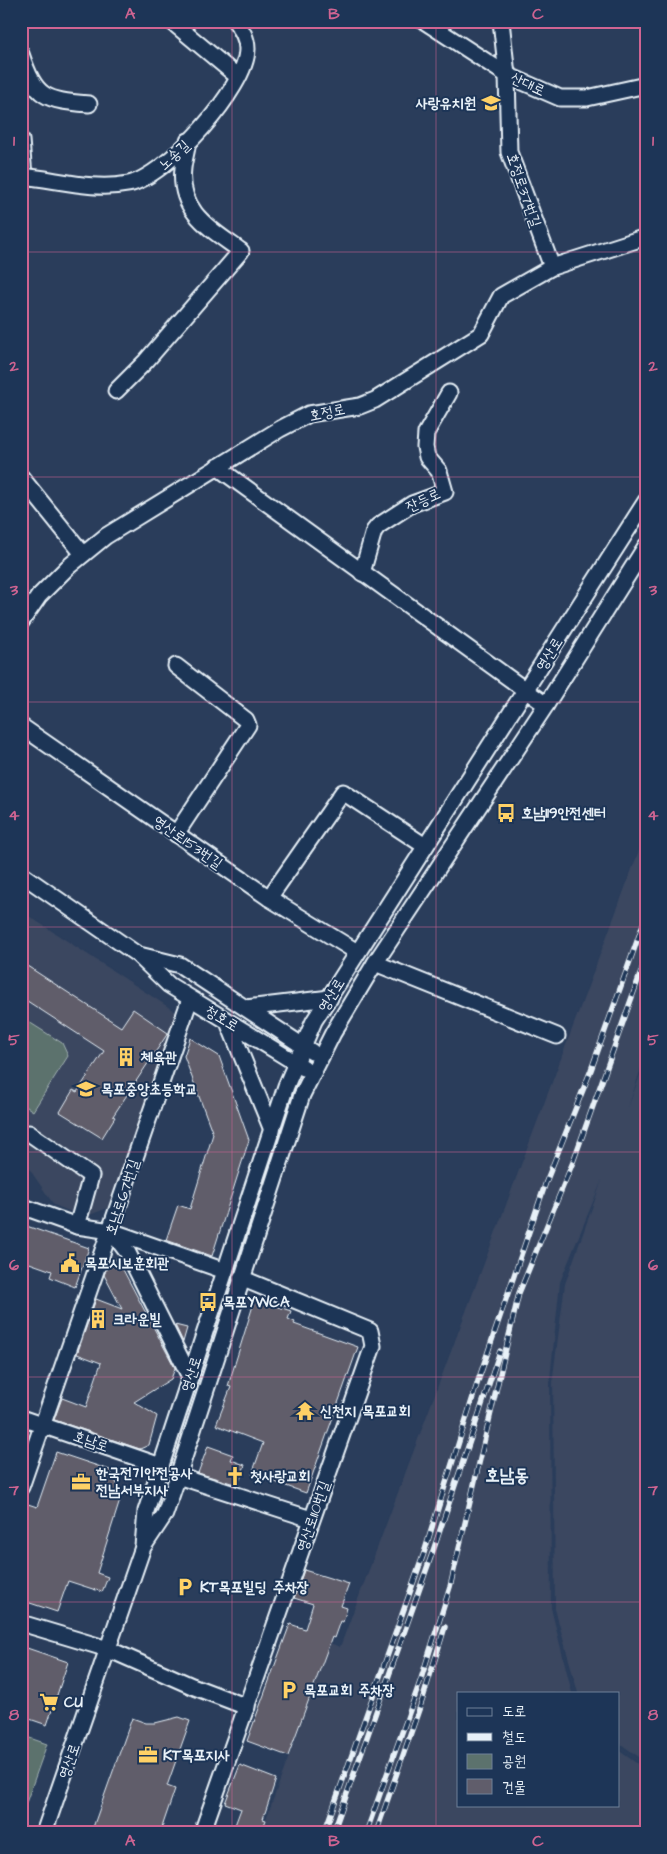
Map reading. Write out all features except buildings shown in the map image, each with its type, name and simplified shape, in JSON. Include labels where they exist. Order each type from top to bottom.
[{"type":"street","points":[[171,21],[238,77]]},
{"type":"street","name":"노송길","points":[[22,176],[93,186],[128,184],[152,175],[166,164],[227,97],[238,77],[246,58],[247,48],[243,30],[235,21]]},
{"type":"street","name":"산대로","points":[[424,21],[507,75],[560,98],[586,98],[646,85]]},
{"type":"street","name":"호정로37번길","points":[[501,21],[507,75],[509,152],[552,267]]},
{"type":"street","points":[[21,54],[38,91],[44,96],[64,102],[89,104]]},
{"type":"street","points":[[21,140],[22,176]]},
{"type":"street","points":[[116,392],[146,361],[241,251],[201,222],[195,216],[188,203],[183,178],[188,141]]},
{"type":"street","name":"호정로","points":[[21,622],[39,596],[83,554],[106,536],[217,467],[309,414],[360,406],[375,400],[481,334],[501,296],[552,267],[646,237]]},
{"type":"street","name":"잔등로","points":[[362,573],[374,531],[386,518],[412,504],[446,492],[439,471],[427,457],[424,447],[426,433],[449,393]]},
{"type":"street","points":[[217,467],[546,705]]},
{"type":"street","points":[[21,477],[83,554]]},
{"type":"street","name":"영산로","points":[[143,1547],[146,1511],[272,1130],[296,1063],[314,1021],[646,501]]},
{"type":"street","name":"영산로","points":[[44,1833],[143,1547],[164,1514],[178,1476],[302,1095],[333,1033],[376,963],[546,705],[646,546]]},
{"type":"street","points":[[176,666],[246,720],[248,725],[176,834]]},
{"type":"street","name":"영산로153번길","points":[[21,726],[269,898],[357,952]]},
{"type":"street","points":[[269,898],[343,792],[425,846]]},
{"type":"street","name":"청호로","points":[[21,874],[138,955],[170,986],[313,1073]]},
{"type":"street","name":"청호로","points":[[138,955],[180,965],[321,1057]]},
{"type":"street","points":[[376,963],[557,1036]]},
{"type":"street","points":[[246,1008],[330,998]]},
{"type":"street","name":"호남로67번길","points":[[21,1487],[190,999]]},
{"type":"street","points":[[228,1022],[272,1130]]},
{"type":"street","points":[[29,1133],[91,1176],[77,1226]]},
{"type":"street","points":[[21,1206],[77,1226],[111,1231],[225,1271]]},
{"type":"street","points":[[111,1231],[128,1253],[190,1377]]},
{"type":"street","name":"영산로110번길","points":[[202,1833],[311,1519],[371,1354],[372,1346],[370,1331],[241,1278]]},
{"type":"street","name":"호남로","points":[[21,1418],[161,1466]]},
{"type":"street","points":[[178,1476],[311,1519]]},
{"type":"street","points":[[21,1623],[108,1649],[192,1686],[247,1707]]},
{"type":"shaded area","points":[[646,832],[646,1053],[628,1108],[646,1059],[646,1762],[620,1743],[620,1692],[578,1692],[555,1609],[553,1376],[565,1284],[602,1180],[560,1282],[550,1379],[551,1608],[572,1692],[457,1692],[457,1806],[620,1806],[620,1751],[646,1770],[646,1833],[261,1833],[330,1643],[340,1647]]},
{"type":"shaded area","name":"목포중앙초등학교","points":[[21,911],[176,1012],[175,1021],[108,1208],[84,1217],[54,1205],[21,1157]]},
{"type":"green space","points":[[21,1017],[62,1043],[68,1056],[33,1111],[21,1103]]},
{"type":"green space","points":[[21,1735],[47,1744],[21,1817]]},
{"type":"railway","points":[[324,1833],[424,1553],[478,1381],[546,1182],[591,1070],[646,916]]},
{"type":"railway","points":[[366,1833],[420,1682],[450,1587],[519,1293],[573,1162],[646,958]]},
{"type":"railway","points":[[333,1833],[433,1551],[500,1351]]},
{"type":"railway","points":[[376,1833],[423,1698],[445,1627]]},
{"type":"place","name":"사랑유치원","points":[[491,103]]},
{"type":"place","name":"호남119안전센터","points":[[506,813]]},
{"type":"place","name":"체육관","points":[[126,1057]]},
{"type":"place","name":"목포중앙초등학교","points":[[86,1089]]},
{"type":"place","name":"목포시보훈회관","points":[[70,1263]]},
{"type":"place","name":"목포YWCA","points":[[208,1302]]},
{"type":"place","name":"크라운빌","points":[[98,1319]]},
{"type":"place","name":"신천지 목포교회","points":[[305,1411]]},
{"type":"place","name":"첫사랑교회","points":[[235,1476]]},
{"type":"place","name":"한국전기안전공사 전남서부지사","points":[[81,1482]]},
{"type":"place","name":"KT목포빌딩 주차장","points":[[185,1587]]},
{"type":"place","name":"목포교회 주차장","points":[[289,1690]]},
{"type":"place","name":"CU","points":[[49,1702]]},
{"type":"place","name":"KT목포지사","points":[[148,1755]]},
{"type":"district","name":"호남동","points":[[507,1475]]}]
